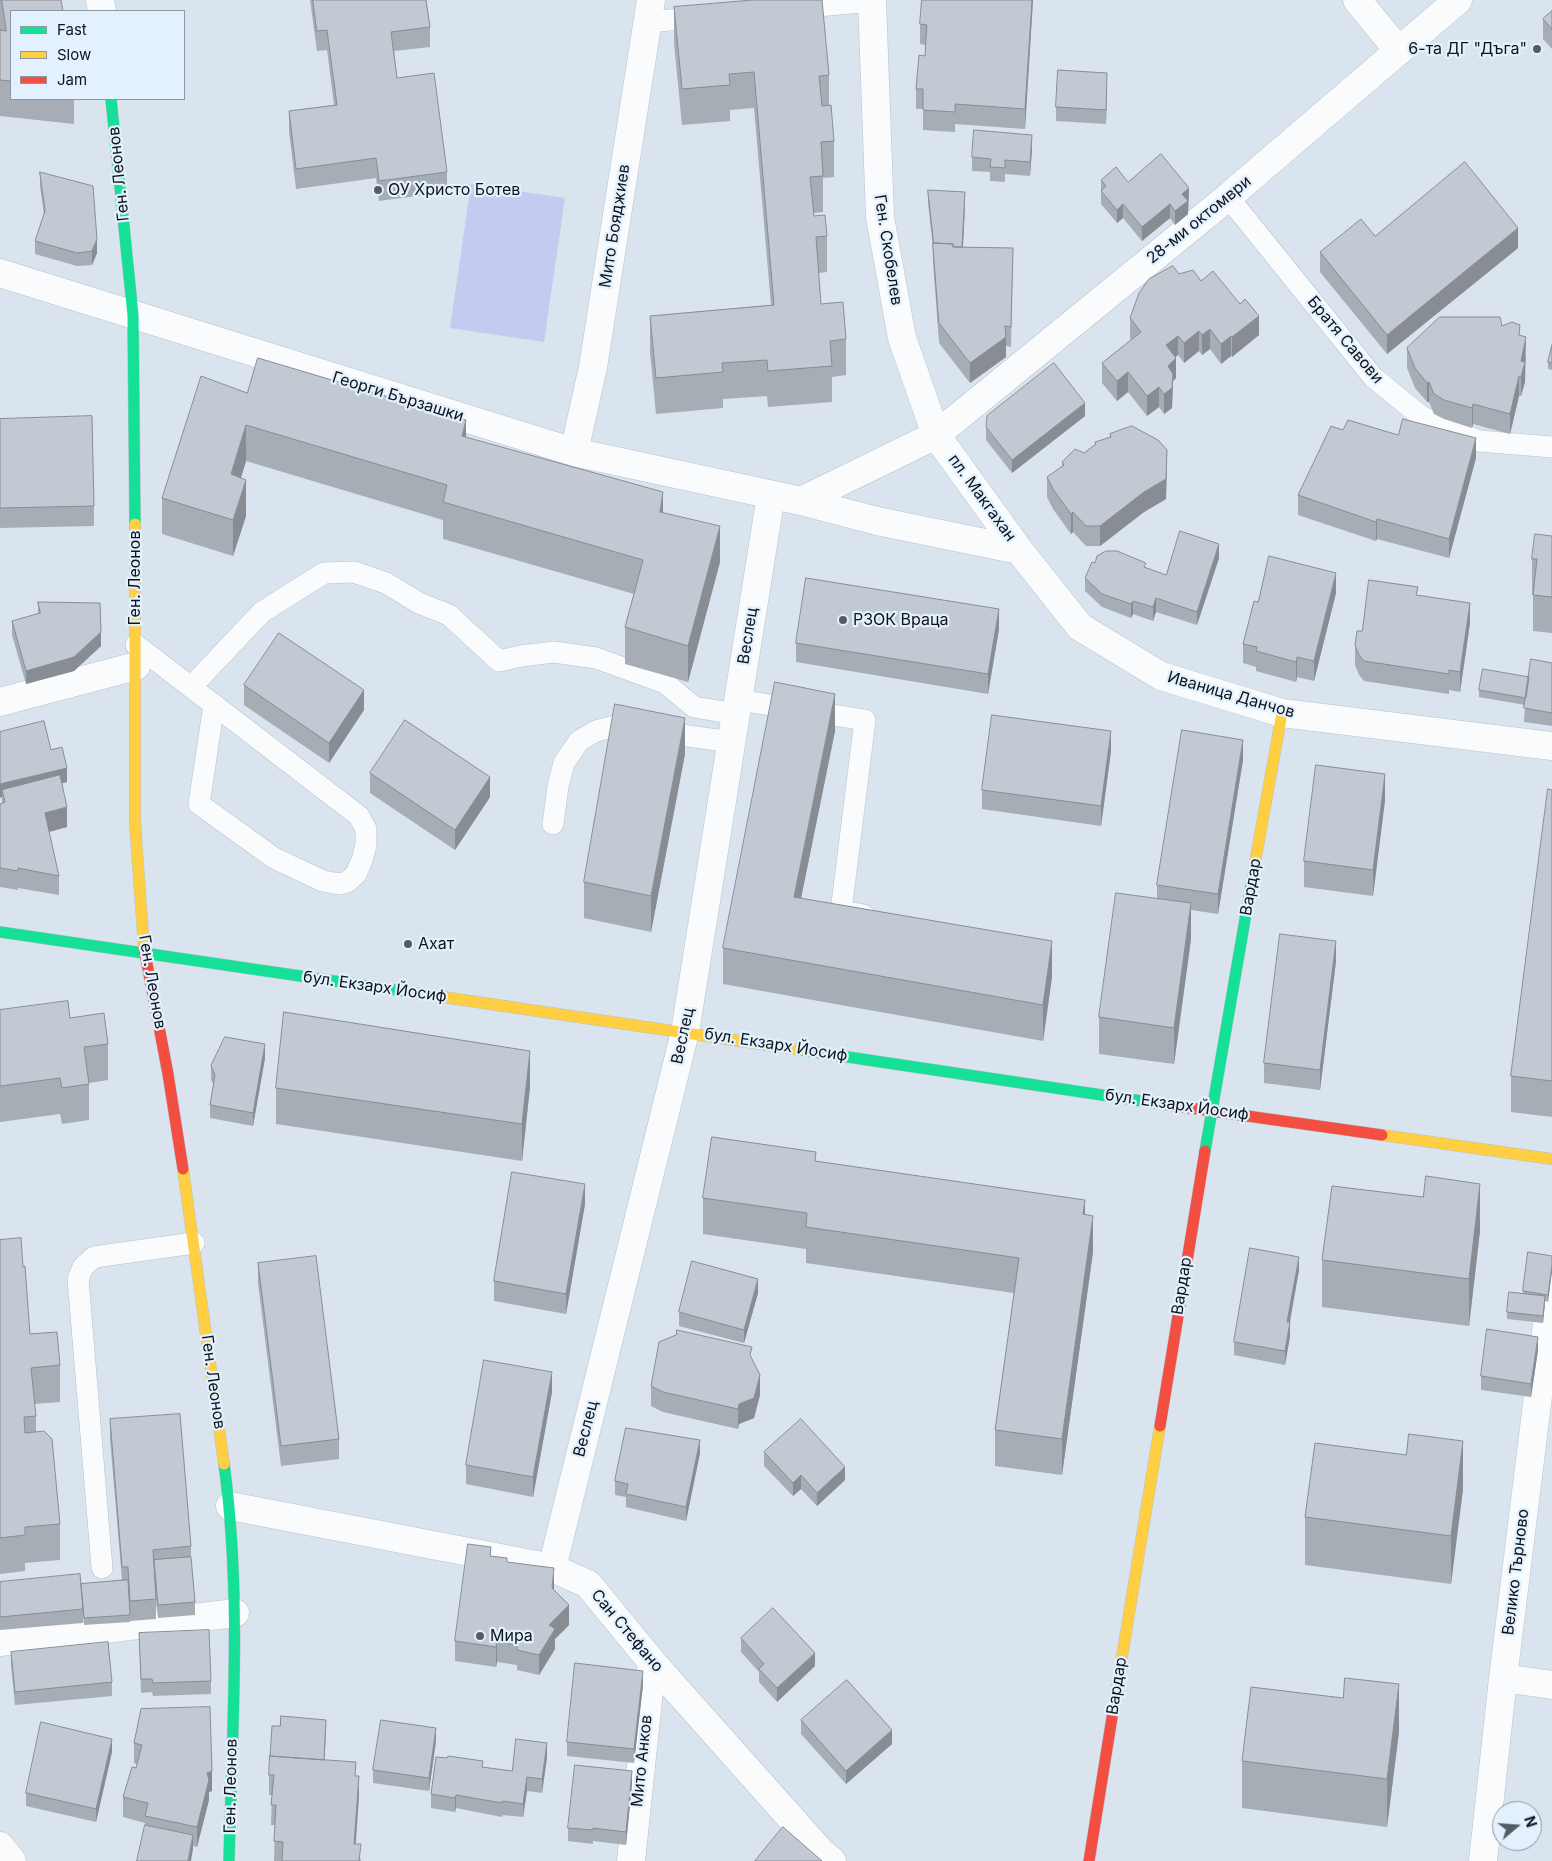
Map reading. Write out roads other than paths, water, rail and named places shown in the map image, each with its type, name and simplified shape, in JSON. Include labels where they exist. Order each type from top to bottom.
[{"type":"street","name":"Ген. Скобелев","points":[[872,0],[880,217],[902,338],[936,435]]},
{"type":"street","points":[[1357,0],[1399,51]]},
{"type":"street","name":"28-ми октомври","points":[[936,435],[1228,197],[1458,0]]},
{"type":"street","name":"Мито Бояджиев","points":[[574,452],[593,367],[649,11]]},
{"type":"street","name":"Ген. Леонов","points":[[111,100],[133,315],[136,656],[135,823],[144,953],[168,1074],[194,1243],[230,1506],[235,1613],[229,1861]]},
{"type":"street","name":"Георги Бързашки","points":[[0,273],[574,452],[800,501]]},
{"type":"street","points":[[800,501],[936,435]]},
{"type":"street","name":"пл. Макгахан","points":[[936,435],[1020,550]]},
{"type":"street","name":"Веслец","points":[[552,1568],[685,1032],[771,494]]},
{"type":"street","name":"пл. Макгахан","points":[[800,501],[877,520],[1020,550]]},
{"type":"street","name":"Иваница Данчов","points":[[1020,550],[1080,627],[1161,676],[1282,713],[1552,746]]},
{"type":"street","points":[[0,702],[136,656]]},
{"type":"street","name":"Вардар","points":[[1089,1861],[1211,1110],[1282,713]]},
{"type":"street","name":"бул. Екзарх Йосиф","points":[[0,932],[1552,1159]]},
{"type":"street","name":"Велико Търново","points":[[1483,1861],[1503,1678],[1552,1283]]},
{"type":"street","name":"Сан Стефано","points":[[230,1506],[552,1568],[588,1584],[652,1662],[821,1852],[832,1861]]},
{"type":"street","points":[[0,1642],[235,1613]]},
{"type":"street","name":"Мито Анков","points":[[631,1861],[652,1662]]},
{"type":"street","points":[[1503,1678],[1552,1685]]},
{"type":"street","points":[[0,1846],[12,1861]]},
{"type":"lane","points":[[775,10],[872,0]]},
{"type":"lane","points":[[649,11],[726,15]]},
{"type":"lane","name":"Братя Савови","points":[[1228,197],[1373,377],[1422,417],[1480,441],[1552,447]]},
{"type":"lane","points":[[191,687],[262,612],[324,573],[354,572],[386,583],[419,603],[449,615],[499,661],[554,652],[596,658],[665,683],[694,707],[737,707],[865,720],[841,911],[887,920]]},
{"type":"lane","points":[[136,656],[191,687],[359,816],[366,829],[366,845],[356,874],[347,882],[339,884],[323,881],[274,858],[199,804],[214,705]]},
{"type":"lane","points":[[553,824],[558,786],[564,764],[579,741],[596,731],[615,726],[732,742]]},
{"type":"lane","points":[[102,1568],[78,1279],[83,1266],[94,1258],[194,1243]]},
{"type":"place","name":"6-та ДГ \"Дъга\"","points":[[1537,49]]},
{"type":"place","name":"ОУ Христо Ботев","points":[[378,190]]},
{"type":"place","name":"РЗОК Враца","points":[[843,620]]},
{"type":"place","name":"Ахат","points":[[408,944]]},
{"type":"place","name":"Мира","points":[[480,1636]]}]
